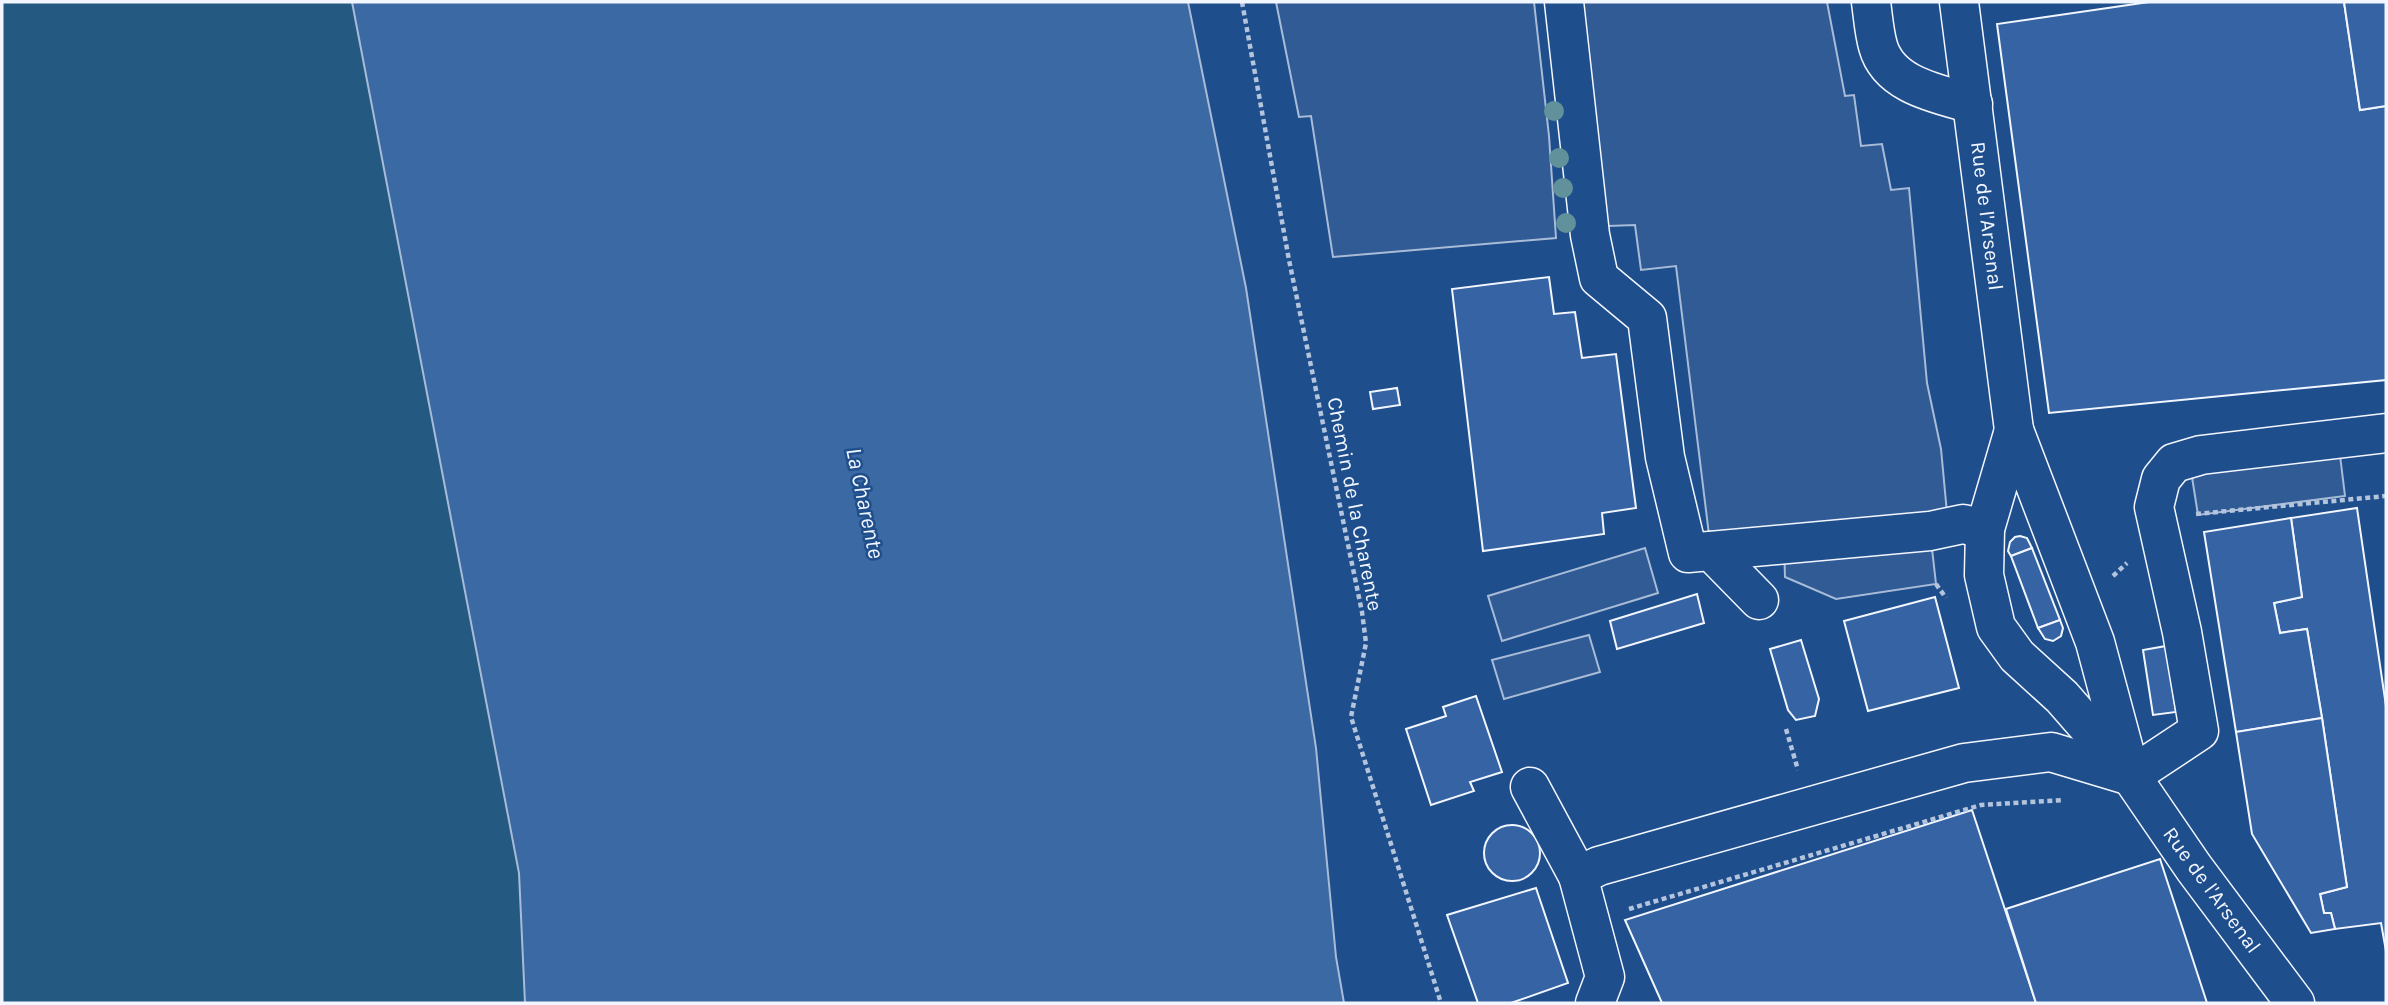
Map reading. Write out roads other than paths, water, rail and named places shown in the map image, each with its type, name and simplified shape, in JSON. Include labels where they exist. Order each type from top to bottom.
[{"type":"street","points":[[1564,2],[1590,235],[1599,278],[1647,318],[1665,457],[1688,553],[1930,531],[1964,524],[1985,530]]},
{"type":"street","points":[[1871,2],[1878,48],[1893,71],[1920,89],[1973,104]]},
{"type":"street","name":"Rue de l'Arsenal","points":[[1959,2],[2014,430],[2095,642],[2131,776]]},
{"type":"street","name":"Rue de l'Arsenal","points":[[2014,430],[1985,530],[1984,575],[1996,626],[2017,656],[2062,697],[2131,776],[2194,868],[2295,1003]]},
{"type":"street","points":[[1578,876],[1599,866],[1964,762],[2051,752],[2131,776],[2199,732],[2182,632],[2154,508],[2161,480],[2174,463],[2201,455],[2385,441]]},
{"type":"street","points":[[1711,551],[1759,600]]},
{"type":"street","points":[[1530,788],[1578,876],[1605,977],[1595,1003]]},
{"type":"water","name":"La Charente","points":[[352,2],[1188,2],[1246,288],[1316,748],[1336,957],[1344,1003],[525,1003],[519,873]]}]
